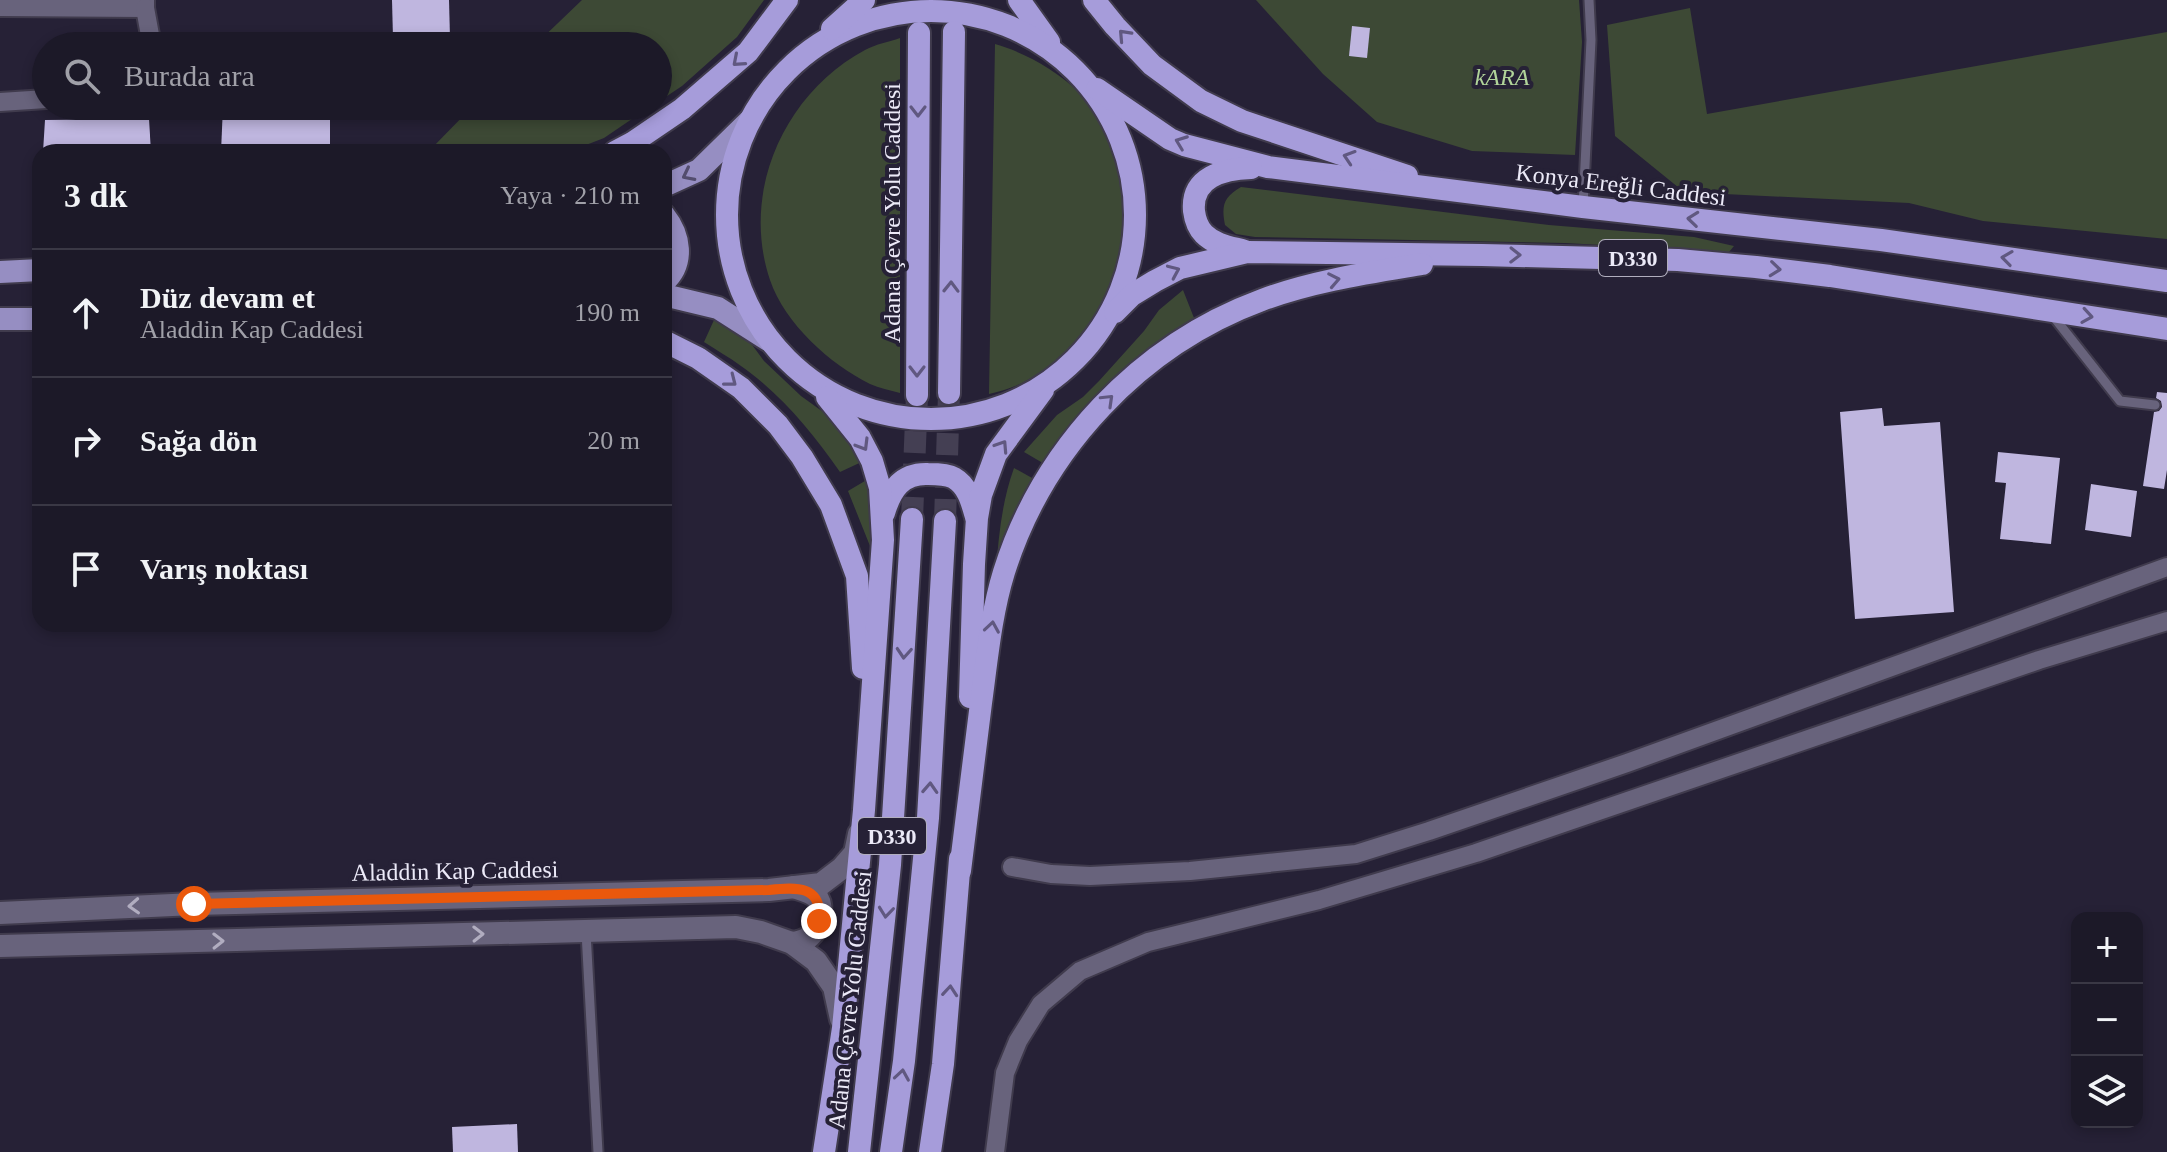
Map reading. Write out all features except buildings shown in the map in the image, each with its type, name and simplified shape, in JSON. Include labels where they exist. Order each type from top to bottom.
[{"type":"highway","points":[[672,116],[748,52],[787,0]]},
{"type":"highway","points":[[824,1152],[843,1028],[864,810],[883,540],[880,488],[872,461],[842,414],[768,340],[748,307],[734,270],[727,232],[727,194],[735,155],[750,120],[767,93],[788,69],[864,0]]},
{"type":"highway","points":[[1019,0],[1057,53]]},
{"type":"highway","name":"D330","points":[[1094,0],[1152,65],[1201,101],[1242,121],[1450,190]]},
{"type":"highway","points":[[788,69],[805,54],[843,31],[886,16],[953,12],[997,21],[1038,40],[1057,53],[1089,84],[1116,125],[1132,172],[1137,221],[1129,270],[1111,315],[1084,353],[1049,383],[1022,399],[993,410],[932,420],[871,411],[815,384]]},
{"type":"highway","points":[[949,393],[954,32]]},
{"type":"highway","name":"Adana Çevre Yolu Caddesi","points":[[917,395],[919,33]]},
{"type":"highway","name":"Konya Ereğli Caddesi","points":[[1089,84],[1170,139],[1268,167],[1583,207],[1881,240],[2167,281]]},
{"type":"highway","points":[[630,144],[666,120]]},
{"type":"highway","points":[[1247,252],[1220,245],[1204,234],[1195,219],[1193,204],[1196,190],[1207,179],[1225,171],[1268,167]]},
{"type":"highway","name":"D330","points":[[1111,315],[1132,295],[1155,281],[1180,268],[1222,256],[1247,252],[1482,255],[1623,257],[1830,276],[2167,329]]},
{"type":"highway","points":[[960,871],[988,654],[1004,573],[1016,539],[1045,481],[1098,409],[1172,345],[1198,329],[1264,299],[1313,284],[1482,255]]},
{"type":"highway","points":[[672,346],[722,374],[760,406],[802,457],[831,505],[857,576],[868,751]]},
{"type":"highway","points":[[930,1152],[943,1064],[960,871],[977,518],[981,495],[996,454],[1049,383]]},
{"type":"highway","points":[[883,518],[893,489],[903,479],[918,474],[938,474],[954,478],[965,489],[977,518]]},
{"type":"highway","name":"Adana Çevre Yolu Caddesi","points":[[859,1152],[890,865],[912,519]]},
{"type":"highway","name":"D330","points":[[891,1152],[904,1061],[928,818],[945,521]]},
{"type":"main road","points":[[672,182],[699,170],[750,120]]},
{"type":"main road","points":[[672,228],[677,236],[679,257],[672,271]]},
{"type":"main road","points":[[0,272],[32,270]]},
{"type":"main road","points":[[672,297],[718,308],[768,340]]},
{"type":"main road","points":[[0,319],[32,319]]},
{"type":"street","points":[[0,7],[145,4],[150,32]]},
{"type":"street","points":[[0,102],[32,100]]},
{"type":"street","points":[[1012,867],[1051,874],[1090,876],[1190,871],[1356,854],[1627,763],[2167,567]]},
{"type":"street","points":[[995,1152],[1005,1073],[1018,1041],[1041,1004],[1080,971],[1148,942],[1319,900],[1476,853],[2039,660],[2167,621]]},
{"type":"street","name":"Aladdin Kap Caddesi","points":[[0,913],[194,904],[769,890],[821,884],[855,853],[864,810]]},
{"type":"street","points":[[792,943],[812,935],[819,921],[820,909],[818,900],[809,892],[794,887]]},
{"type":"street","points":[[0,946],[736,927],[792,943],[816,961],[834,987],[843,1028]]},
{"type":"lane","points":[[1583,207],[1591,40],[1589,0]]},
{"type":"lane","points":[[2048,310],[2120,401],[2155,405]]},
{"type":"lane","points":[[586,932],[598,1152]]},
{"type":"green space","points":[[582,0],[764,0],[737,37],[672,93],[672,32],[549,32]]},
{"type":"green space","name":"kARA","points":[[1256,0],[1579,0],[1582,42],[1575,155],[1472,151],[1377,122],[1323,74]]},
{"type":"green space","points":[[1690,8],[1707,114],[2167,32],[2167,239],[1983,221],[1909,203],[1684,192],[1615,136],[1607,25]]},
{"type":"green space","points":[[900,38],[900,393],[873,385],[840,366],[811,341],[786,312],[770,280],[762,246],[761,213],[766,179],[776,148],[792,118],[812,92],[837,69],[865,50]]},
{"type":"green space","points":[[995,44],[1052,71],[1070,84],[1099,115],[1119,153],[1127,186],[1128,220],[1123,253],[1113,284],[1097,314],[1077,340],[1053,363],[1024,382],[989,394]]},
{"type":"green space","points":[[459,120],[630,120],[604,138],[589,144],[436,144]]},
{"type":"green space","points":[[1241,187],[1549,225],[1694,237],[1734,246],[1729,252],[1565,243],[1255,237],[1236,234],[1225,225],[1225,202]]},
{"type":"green space","points":[[1183,290],[1196,323],[1053,469],[1024,452],[1057,415],[1099,381],[1159,310]]},
{"type":"green space","points":[[714,320],[750,342],[764,361],[801,396],[851,432],[868,459],[840,472],[783,401],[756,377],[704,342]]},
{"type":"green space","points":[[1014,468],[1041,483],[996,569],[1004,505]]},
{"type":"green space","points":[[875,475],[872,551],[848,491]]},
{"type":"tunnel","points":[[919,0],[919,33]]},
{"type":"tunnel","points":[[954,32],[955,0]]},
{"type":"tunnel","points":[[945,521],[949,393]]},
{"type":"tunnel","points":[[912,519],[917,395]]},
{"type":"route","points":[[194,904],[794,887],[809,892],[818,900],[819,921]]}]
